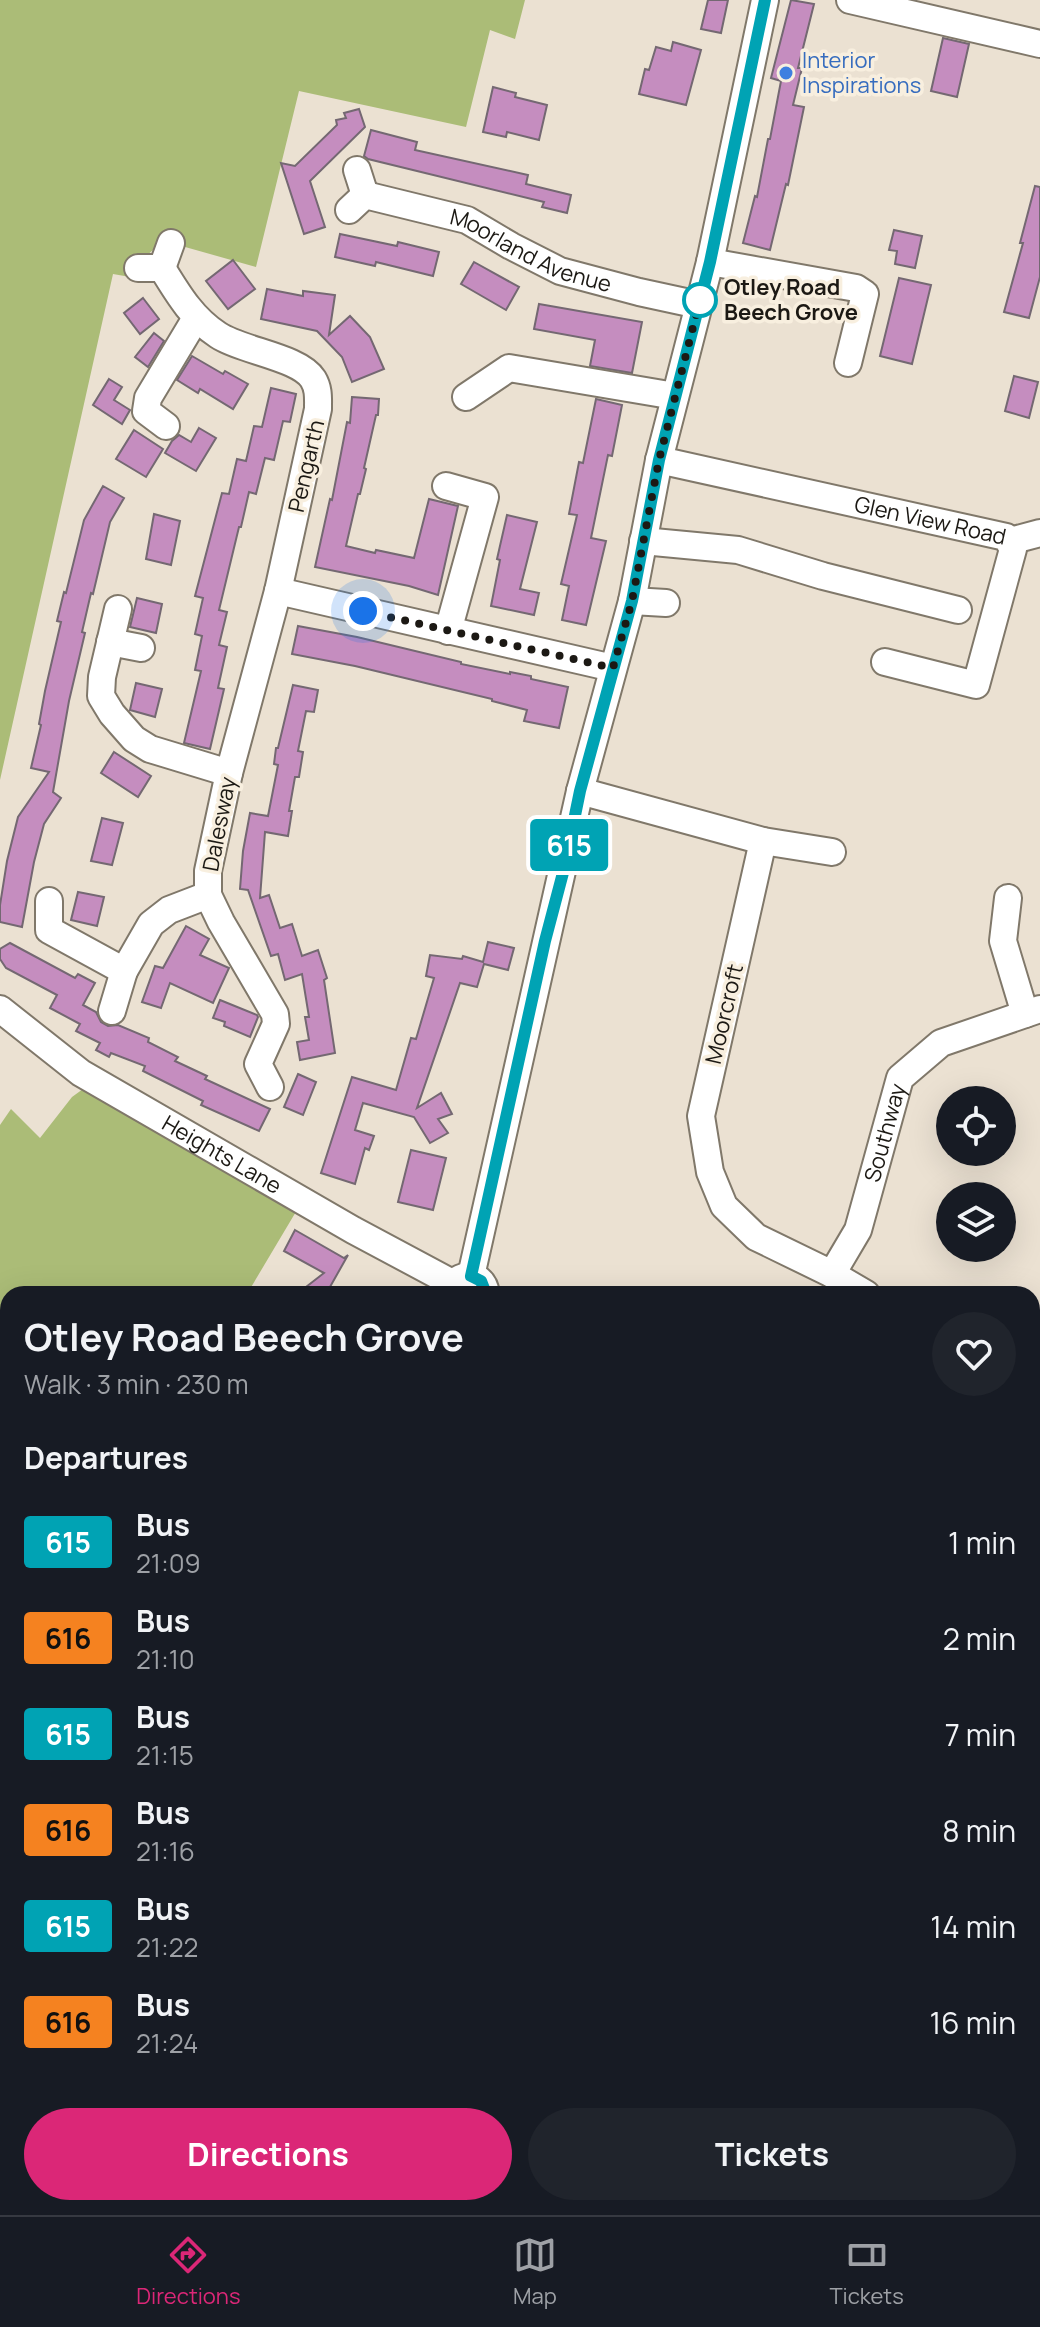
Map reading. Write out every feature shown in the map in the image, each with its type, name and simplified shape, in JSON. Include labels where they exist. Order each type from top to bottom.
[{"type":"street","points":[[466,1286],[580,791],[632,601],[659,460],[710,262],[765,0]]},
{"type":"street","points":[[850,0],[1040,44]]},
{"type":"street","name":"Moorland Avenue","points":[[357,170],[357,203],[467,220],[560,271],[699,305]]},
{"type":"street","name":"Pengarth","points":[[171,243],[150,268],[196,318],[236,346],[297,365],[312,377],[318,392],[318,409],[278,591]]},
{"type":"street","points":[[710,262],[856,288],[865,294],[848,363]]},
{"type":"street","points":[[166,426],[146,411],[148,398],[196,318]]},
{"type":"street","points":[[466,397],[509,368],[675,396]]},
{"type":"street","name":"Glen View Road","points":[[659,460],[1006,537],[1013,549],[976,685],[885,662]]},
{"type":"street","points":[[446,486],[485,497],[448,631]]},
{"type":"street","points":[[1010,541],[1040,533]]},
{"type":"street","points":[[643,541],[738,550],[823,576],[958,610]]},
{"type":"street","points":[[278,591],[613,668]]},
{"type":"street","name":"Dalesway","points":[[254,1069],[276,1024],[275,1014],[208,895],[208,871],[229,773],[278,591]]},
{"type":"street","points":[[632,601],[666,603]]},
{"type":"street","points":[[118,609],[102,677],[101,696],[112,714],[134,739],[150,749],[229,773]]},
{"type":"street","points":[[110,642],[141,648]]},
{"type":"street","points":[[580,791],[763,841],[832,852]]},
{"type":"street","name":"Moorcroft","points":[[763,841],[701,1116],[710,1172],[724,1206],[756,1237],[852,1286]]},
{"type":"street","points":[[112,1011],[124,971],[151,924],[169,910],[208,895]]},
{"type":"street","name":"Southway","points":[[832,1274],[858,1230],[900,1078],[941,1043],[1032,1012],[1003,941],[1008,898]]},
{"type":"street","points":[[49,901],[40,936],[124,971]]},
{"type":"street","name":"Heights Lane","points":[[0,1009],[81,1073],[357,1233],[464,1286]]},
{"type":"green space","points":[[0,0],[525,0],[515,39],[490,30],[466,127],[299,91],[256,267],[171,243],[156,242],[154,249],[144,258],[136,278],[113,274],[0,780]]},
{"type":"green space","points":[[83,1089],[297,1210],[252,1286],[0,1286],[0,1125],[11,1109],[40,1138],[72,1097]]},
{"type":"building","points":[[708,0],[728,0],[721,33],[701,29]]},
{"type":"building","points":[[791,0],[814,4],[798,68],[802,68],[793,105],[804,107],[788,185],[770,250],[743,243],[770,139],[781,81],[771,78]]},
{"type":"building","points":[[943,38],[969,44],[957,97],[931,91]]},
{"type":"building","points":[[673,42],[701,50],[686,105],[639,94],[645,69],[649,70],[656,47],[671,51]]},
{"type":"building","points":[[493,87],[516,93],[515,97],[547,105],[539,140],[507,132],[506,137],[483,132]]},
{"type":"building","points":[[359,109],[365,127],[310,181],[325,227],[304,234],[281,163],[295,166],[337,125],[336,120],[346,118],[344,113]]},
{"type":"building","points":[[371,130],[417,142],[415,150],[528,175],[526,184],[571,195],[567,213],[542,207],[544,202],[368,159],[364,156]]},
{"type":"building","points":[[1035,186],[1040,187],[1040,277],[1029,318],[1004,312]]},
{"type":"building","points":[[894,230],[922,236],[915,268],[895,264],[897,251],[889,250]]},
{"type":"building","points":[[340,234],[397,246],[398,242],[439,252],[433,276],[376,262],[375,266],[335,257]]},
{"type":"building","points":[[233,260],[255,289],[228,309],[206,281]]},
{"type":"building","points":[[474,262],[519,287],[506,310],[461,284]]},
{"type":"building","points":[[899,278],[931,285],[912,364],[880,356]]},
{"type":"building","points":[[267,289],[303,296],[303,291],[335,295],[329,335],[350,316],[370,337],[384,369],[352,382],[342,357],[317,331],[261,319]]},
{"type":"building","points":[[143,298],[159,319],[140,334],[124,313]]},
{"type":"building","points":[[539,304],[642,322],[632,373],[590,366],[595,340],[534,329]]},
{"type":"building","points":[[154,333],[164,341],[148,367],[135,357]]},
{"type":"building","points":[[192,356],[248,384],[233,409],[200,389],[198,393],[177,380]]},
{"type":"building","points":[[1014,376],[1038,382],[1029,418],[1005,411]]},
{"type":"building","points":[[109,379],[122,387],[114,400],[130,410],[122,424],[93,405]]},
{"type":"building","points":[[271,388],[296,394],[290,422],[283,421],[274,460],[265,458],[256,494],[249,492],[239,527],[219,610],[227,612],[219,645],[227,647],[218,688],[224,689],[210,749],[184,743],[201,671],[195,670],[202,636],[195,634],[203,598],[195,596],[222,493],[229,494],[237,459],[246,461],[254,426],[262,427]]},
{"type":"building","points":[[352,397],[379,399],[366,469],[346,546],[414,558],[429,499],[458,506],[438,595],[315,567],[347,422],[350,423]]},
{"type":"building","points":[[596,399],[622,405],[591,538],[606,541],[586,625],[562,620],[569,586],[561,584],[577,515],[569,514]]},
{"type":"building","points":[[199,428],[216,438],[196,471],[165,453],[179,435],[191,442]]},
{"type":"building","points":[[134,430],[163,449],[146,477],[116,459]]},
{"type":"building","points":[[103,486],[124,498],[110,522],[91,593],[53,792],[61,798],[44,824],[22,927],[0,922],[7,861],[18,817],[49,772],[31,768],[61,622],[57,621],[84,520]]},
{"type":"building","points":[[154,514],[180,521],[171,565],[146,559]]},
{"type":"building","points":[[507,515],[537,522],[520,589],[539,593],[534,615],[491,606]]},
{"type":"building","points":[[137,598],[162,604],[156,633],[130,627]]},
{"type":"building","points":[[298,626],[357,637],[461,664],[531,676],[531,679],[568,687],[559,728],[524,721],[527,710],[492,699],[292,654]]},
{"type":"building","points":[[136,683],[162,689],[155,717],[130,710]]},
{"type":"building","points":[[293,685],[318,690],[314,712],[306,711],[298,751],[303,752],[299,777],[295,777],[288,836],[265,832],[260,898],[269,895],[280,928],[292,924],[302,956],[318,950],[327,978],[324,980],[335,1053],[300,1060],[297,1042],[309,1040],[305,1017],[309,1017],[302,974],[285,980],[278,954],[271,956],[248,890],[240,889],[250,813],[268,816],[278,765],[274,764],[276,748]]},
{"type":"building","points":[[114,752],[151,776],[138,797],[101,773]]},
{"type":"building","points":[[102,818],[123,823],[112,865],[91,861]]},
{"type":"building","points":[[78,892],[104,897],[97,926],[71,920]]},
{"type":"building","points":[[186,926],[209,939],[200,955],[229,968],[213,1003],[170,983],[161,1008],[142,1002],[155,966],[163,968]]},
{"type":"building","points":[[488,942],[514,948],[508,970],[484,964],[477,987],[460,983],[417,1108],[441,1093],[452,1114],[438,1119],[448,1133],[430,1143],[414,1117],[363,1103],[355,1130],[374,1136],[369,1150],[365,1148],[355,1184],[321,1173],[352,1077],[396,1090],[411,1038],[416,1039],[434,978],[426,976],[430,955],[462,959],[463,956],[483,962]]},
{"type":"building","points":[[10,943],[75,978],[78,974],[95,983],[83,1005],[96,1012],[101,1022],[108,1026],[118,1025],[149,1038],[148,1042],[178,1057],[175,1061],[207,1076],[205,1079],[270,1109],[259,1131],[201,1105],[203,1101],[143,1071],[145,1066],[111,1053],[109,1057],[96,1050],[100,1043],[76,1031],[80,1024],[50,1008],[57,995],[6,968],[0,959],[0,949]]},
{"type":"building","points":[[220,1000],[257,1015],[250,1037],[213,1018]]},
{"type":"building","points":[[298,1074],[316,1082],[303,1115],[284,1107]]},
{"type":"building","points":[[411,1150],[446,1158],[433,1210],[398,1202]]},
{"type":"building","points":[[295,1230],[344,1258],[348,1255],[331,1286],[307,1286],[324,1273],[284,1251]]},
{"type":"bus line","name":"615","points":[[484,1286],[471,1276],[580,791],[632,601],[659,460],[710,262],[765,0]]},
{"type":"place","name":"Interior Inspirations","points":[[786,73]]},
{"type":"place","name":"Otley Road Beech Grove","points":[[700,300]]},
{"type":"route","points":[[363,611],[613,668],[632,601],[659,460],[700,300]]}]
